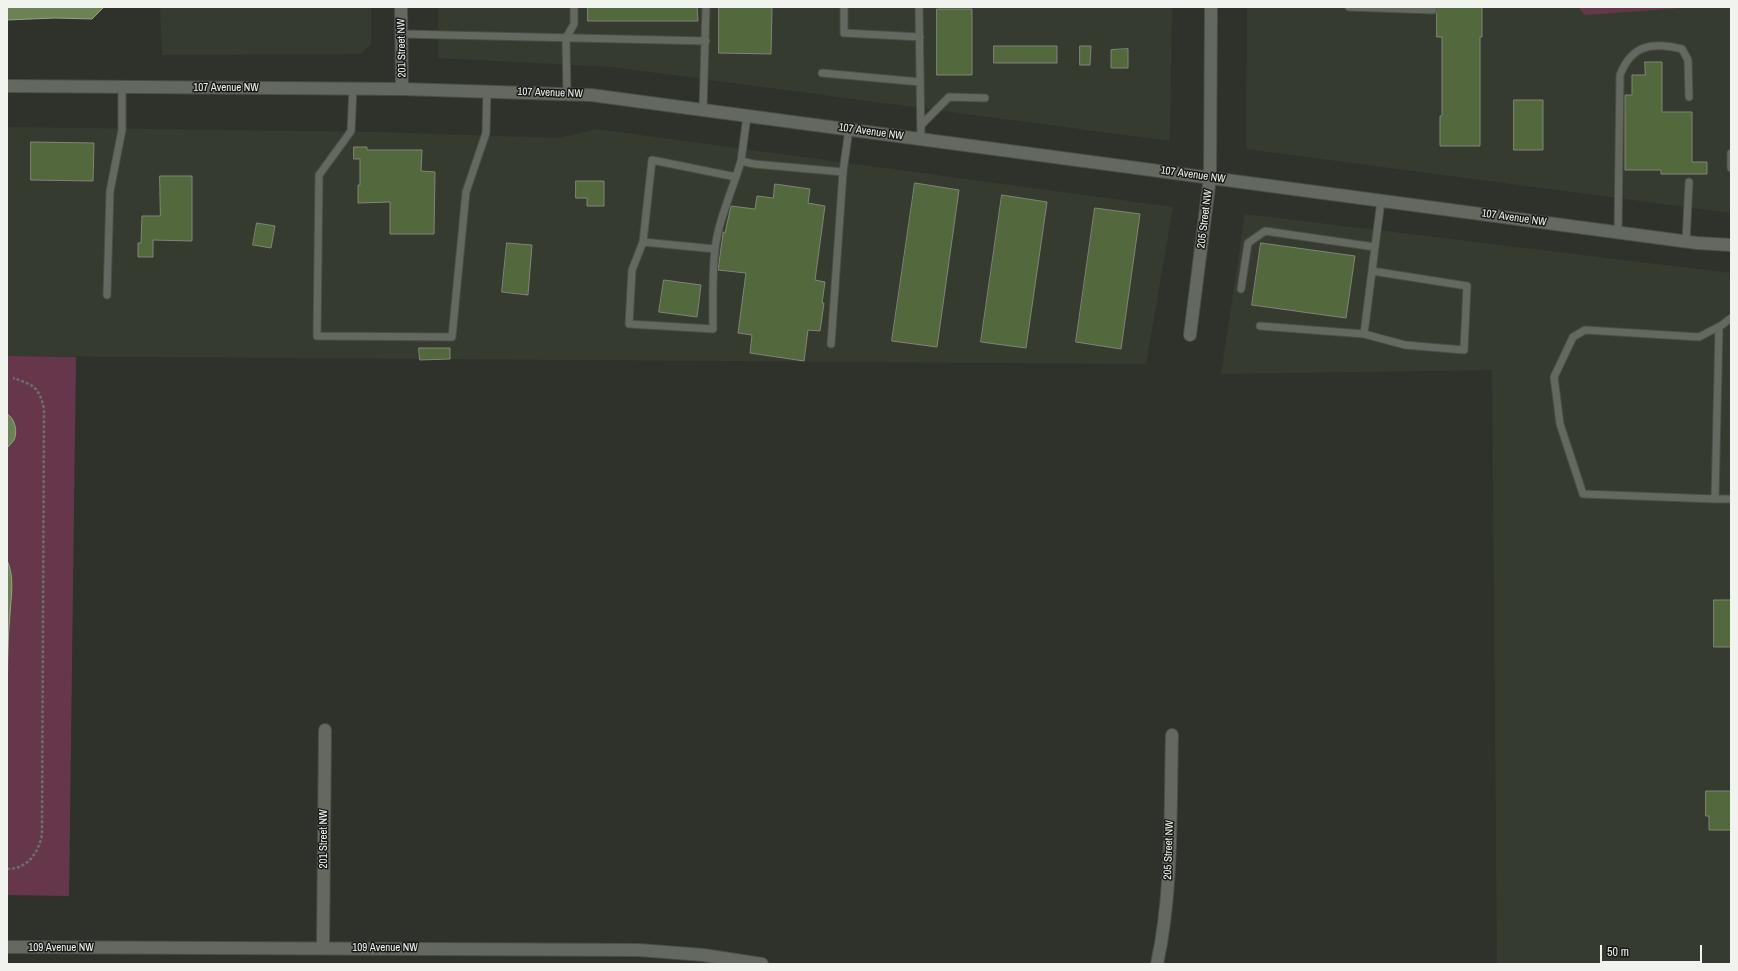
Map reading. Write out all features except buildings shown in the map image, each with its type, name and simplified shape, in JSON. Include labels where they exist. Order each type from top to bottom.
[{"type":"street","name":"201 Street NW","points":[[401,7],[402,88]]},
{"type":"street","name":"205 Street NW","points":[[1190,335],[1210,177],[1211,7]]},
{"type":"street","name":"107 Avenue NW","points":[[7,86],[402,88],[591,95],[1382,201],[1686,241],[1731,245]]},
{"type":"street","name":"201 Street NW","points":[[323,948],[325,730]]},
{"type":"street","name":"205 Street NW","points":[[1157,964],[1163,939],[1167,894],[1172,735]]},
{"type":"street","name":"109 Avenue NW","points":[[7,947],[639,950],[703,955],[762,964]]},
{"type":"lane","points":[[567,94],[566,38],[574,24],[574,7]]},
{"type":"lane","points":[[703,110],[706,7]]},
{"type":"lane","points":[[844,7],[844,33],[920,36]]},
{"type":"lane","points":[[919,7],[921,139]]},
{"type":"lane","points":[[1349,7],[1434,10]]},
{"type":"lane","points":[[402,34],[706,41]]},
{"type":"lane","points":[[1618,232],[1620,74],[1624,64],[1634,52],[1650,45],[1666,45],[1682,49],[1688,60],[1689,97]]},
{"type":"lane","points":[[822,73],[920,82]]},
{"type":"lane","points":[[107,295],[110,191],[122,130],[122,87]]},
{"type":"lane","points":[[353,88],[351,131],[319,175],[317,336],[452,337],[466,192],[486,133],[487,91]]},
{"type":"lane","points":[[921,125],[949,97],[985,98]]},
{"type":"lane","points":[[736,177],[652,160],[643,242],[632,270],[629,324],[713,329],[715,249],[726,204],[736,177],[741,161],[748,116]]},
{"type":"lane","points":[[831,344],[844,172],[849,129]]},
{"type":"lane","points":[[1731,153],[1731,168]]},
{"type":"lane","points":[[741,161],[754,164],[844,172]]},
{"type":"lane","points":[[1686,241],[1689,182]]},
{"type":"lane","points":[[1364,334],[1382,201]]},
{"type":"lane","points":[[1241,289],[1248,243],[1265,231],[1375,247]]},
{"type":"lane","points":[[643,242],[715,249]]},
{"type":"lane","points":[[1260,326],[1364,334],[1405,345],[1464,350],[1467,286],[1372,272]]},
{"type":"lane","points":[[1731,318],[1719,327],[1699,338],[1585,330],[1572,338],[1554,377],[1560,424],[1583,494],[1731,499]]},
{"type":"lane","points":[[1715,499],[1719,327]]},
{"type":"path","points":[[7,869],[21,866],[32,857],[39,848],[42,835],[44,409],[41,395],[34,387],[13,378]]},
{"type":"shaded area","points":[[7,7],[104,7],[92,19],[55,18],[7,20]]},
{"type":"shaded area","points":[[160,7],[371,7],[371,44],[360,54],[162,55]]},
{"type":"shaded area","points":[[438,7],[1172,7],[1170,141],[612,67],[438,58]]},
{"type":"shaded area","points":[[1247,7],[1731,7],[1731,213],[1246,149]]},
{"type":"shaded area","points":[[1578,7],[1697,7],[1585,15]]},
{"type":"shaded area","points":[[7,127],[376,132],[560,138],[596,129],[1173,207],[1146,364],[7,356]]},
{"type":"shaded area","points":[[1245,214],[1731,273],[1731,964],[1497,964],[1492,370],[1221,374]]},
{"type":"shaded area","points":[[7,356],[76,357],[69,896],[7,895]]},
{"type":"shaded area","points":[[7,414],[14,422],[16,433],[14,440],[7,448]]},
{"type":"shaded area","points":[[7,560],[11,573],[12,587],[8,636],[7,703]]}]
